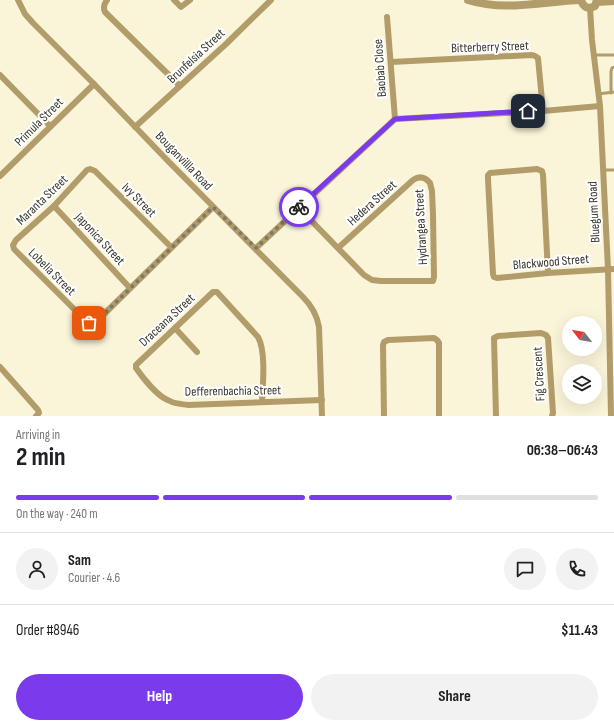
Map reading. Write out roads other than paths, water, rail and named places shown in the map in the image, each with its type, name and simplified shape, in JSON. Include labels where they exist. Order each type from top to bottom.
[{"type":"street","name":"Bouganvillla Road","points":[[18,0],[25,14],[33,23],[213,207],[304,297],[315,311],[319,327],[322,416]]},
{"type":"street","points":[[174,0],[181,7],[190,0]]},
{"type":"street","name":"Brunfelsia Street","points":[[135,127],[226,44],[271,0]]},
{"type":"street","points":[[468,0],[498,5],[518,5],[581,0],[583,6],[590,8],[595,6],[597,1],[614,1]]},
{"type":"street","points":[[106,2],[104,7],[106,12],[180,86]]},
{"type":"street","name":"Bluegum Road","points":[[590,8],[600,106],[603,170],[611,269],[611,416]]},
{"type":"street","name":"Baobab Close","points":[[387,17],[395,119]]},
{"type":"street","name":"Bitterberry Street","points":[[390,62],[535,56],[538,58],[543,111]]},
{"type":"street","points":[[0,76],[50,126]]},
{"type":"street","name":"Primula Street","points":[[0,176],[94,84]]},
{"type":"street","points":[[256,248],[395,119],[543,111],[600,106]]},
{"type":"street","name":"Maranta Street","points":[[14,249],[13,245],[16,240],[54,206],[90,169]]},
{"type":"street","name":"Ivy Street","points":[[90,169],[95,171],[171,247]]},
{"type":"street","name":"Blackwood Street","points":[[548,273],[542,171],[537,169],[489,174],[493,276],[497,278],[611,269]]},
{"type":"street","name":"Hedera Street","points":[[338,248],[413,180],[419,177],[422,178]]},
{"type":"street","name":"Hydrangea Street","points":[[338,248],[364,275],[372,280],[381,282],[433,280],[432,191],[430,183],[422,178]]},
{"type":"street","name":"Japonica Street","points":[[54,206],[130,288]]},
{"type":"street","points":[[130,288],[213,207]]},
{"type":"street","points":[[298,208],[338,248]]},
{"type":"street","name":"Lobelia Street","points":[[14,249],[86,321],[90,323],[94,322],[130,288]]},
{"type":"street","name":"Draceana Street","points":[[136,367],[136,364],[212,292],[215,291],[258,337],[263,359],[262,402]]},
{"type":"street","points":[[175,328],[197,352]]},
{"type":"street","name":"Fig Crescent","points":[[496,416],[495,337],[542,333],[547,336],[548,340],[552,416]]},
{"type":"street","points":[[384,416],[384,342],[388,340],[434,338],[438,340],[439,343],[439,416]]},
{"type":"street","points":[[0,367],[39,411],[37,415]]},
{"type":"street","name":"Defferenbachia Street","points":[[136,367],[148,383],[161,396],[175,403],[188,405],[322,400]]},
{"type":"lane","points":[[594,55],[614,55]]},
{"type":"lane","points":[[598,94],[613,93],[611,71],[614,67]]},
{"type":"lane","points":[[603,170],[614,170]]}]
